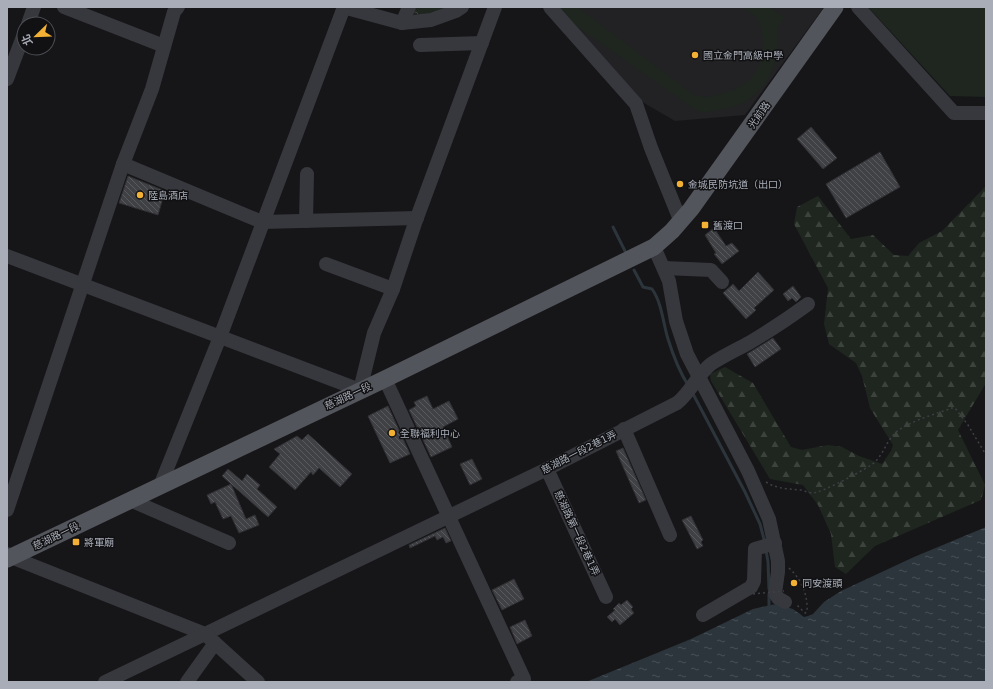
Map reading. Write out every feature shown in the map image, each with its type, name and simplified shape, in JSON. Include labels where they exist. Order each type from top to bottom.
[{"type":"main road","name":"光前路","points":[[682,222],[836,7]]},
{"type":"main road","name":"慈湖路一段","points":[[8,557],[385,379],[654,247],[682,222]]},
{"type":"street","points":[[64,7],[164,46]]},
{"type":"street","points":[[7,510],[123,164],[152,90],[174,12],[178,7]]},
{"type":"street","points":[[160,486],[220,337],[344,7],[377,11],[402,23],[431,20],[456,11],[462,7]]},
{"type":"street","points":[[402,23],[409,7]]},
{"type":"street","points":[[7,256],[360,390],[374,333],[393,289],[417,218],[495,7]]},
{"type":"street","points":[[550,7],[636,104],[651,148],[682,222]]},
{"type":"street","points":[[858,7],[954,113],[986,113]]},
{"type":"street","points":[[420,45],[482,43]]},
{"type":"street","points":[[7,79],[16,55]]},
{"type":"street","points":[[123,164],[262,222],[417,218]]},
{"type":"street","points":[[306,221],[307,174]]},
{"type":"street","points":[[654,247],[664,268],[671,289],[672,303],[678,330],[687,354],[694,383],[754,485],[769,519],[778,568],[775,592],[778,598],[787,596]]},
{"type":"street","points":[[326,264],[393,289]]},
{"type":"street","points":[[664,268],[711,270],[722,282]]},
{"type":"street","name":"慈湖路一段2巷1弄","points":[[104,682],[210,638],[449,516],[547,469],[677,403],[712,363],[764,333],[808,304]]},
{"type":"street","points":[[385,379],[449,516],[521,680]]},
{"type":"street","points":[[624,429],[670,535]]},
{"type":"street","name":"慈湖路第一段2巷1弄","points":[[547,469],[606,597]]},
{"type":"street","points":[[130,500],[228,543]]},
{"type":"street","points":[[703,616],[751,587],[754,581],[754,550],[758,547],[774,543]]},
{"type":"street","points":[[8,557],[210,638],[258,682]]},
{"type":"street","points":[[187,682],[210,638]]},
{"type":"path","points":[[765,482],[782,488],[816,492],[868,467],[878,459],[890,439],[908,424],[952,408],[956,408],[961,414],[986,455]]},
{"type":"path","points":[[753,594],[787,596],[802,611],[807,612],[807,604],[802,584],[788,567],[778,568]]},
{"type":"shaded area","name":"國立金門高級中學","points":[[558,7],[824,7],[745,115],[675,121],[644,103]]},
{"type":"green space","points":[[416,7],[452,7],[434,15],[414,14]]},
{"type":"green space","points":[[558,7],[577,7],[694,95],[702,97],[720,94],[742,86],[749,80],[758,67],[763,49],[761,30],[755,16],[742,7],[769,7],[785,18],[777,28],[778,42],[773,69],[759,91],[749,99],[737,105],[711,112],[702,112],[692,108],[572,23]]},
{"type":"green space","points":[[868,7],[986,7],[986,97],[950,96]]},
{"type":"green space","points":[[986,186],[986,383],[958,430],[985,485],[981,500],[875,546],[846,574],[835,567],[831,534],[818,505],[803,485],[770,479],[711,381],[710,374],[725,367],[753,383],[791,447],[802,450],[828,445],[842,447],[859,456],[882,464],[891,451],[893,445],[870,408],[862,376],[856,363],[829,344],[824,324],[828,288],[794,224],[797,207],[818,196],[851,239],[873,235],[894,255],[908,256],[919,243],[942,231]]},
{"type":"water","points":[[986,527],[986,682],[586,682],[691,639],[753,609],[776,604],[793,609],[804,617],[808,616],[813,614],[824,602],[841,591],[914,557]]},
{"type":"building","points":[[811,127],[837,158],[823,169],[797,139]]},
{"type":"building","points":[[880,152],[900,187],[846,218],[826,184]]},
{"type":"building","name":"陸島酒店","points":[[128,176],[165,191],[158,215],[119,203]]},
{"type":"building","points":[[714,228],[726,246],[732,243],[739,251],[722,264],[714,254],[716,253],[705,235]]},
{"type":"building","points":[[758,272],[774,290],[754,308],[756,310],[746,319],[723,293],[733,284],[739,291]]},
{"type":"building","points":[[793,286],[801,297],[796,302],[792,298],[788,301],[783,294]]},
{"type":"building","points":[[773,338],[781,349],[755,367],[747,354]]},
{"type":"building","points":[[427,396],[433,409],[449,401],[458,419],[443,427],[452,447],[431,457],[409,410],[416,406],[414,402]]},
{"type":"building","name":"全聯福利中心","points":[[388,406],[410,454],[390,463],[368,416]]},
{"type":"building","points":[[308,434],[352,474],[340,487],[319,468],[313,475],[311,472],[295,490],[269,467],[280,454],[274,449],[297,436],[302,440]]},
{"type":"building","points":[[623,448],[646,500],[639,503],[616,451]]},
{"type":"building","points":[[472,459],[482,479],[470,485],[460,464]]},
{"type":"building","points":[[228,469],[242,481],[247,474],[260,485],[257,489],[277,507],[268,517],[222,476]]},
{"type":"building","points":[[231,484],[246,519],[255,515],[259,525],[239,533],[231,516],[223,519],[215,502],[211,504],[207,495]]},
{"type":"building","points":[[691,516],[703,540],[701,542],[703,546],[697,549],[682,520]]},
{"type":"building","points":[[445,528],[451,541],[446,543],[443,537],[437,540],[435,536],[410,548],[409,545]]},
{"type":"building","points":[[514,579],[524,599],[502,610],[492,590]]},
{"type":"building","points":[[627,600],[633,607],[631,609],[634,613],[620,625],[615,619],[612,622],[607,617],[615,610],[613,609],[619,603],[621,605]]},
{"type":"building","points":[[525,620],[532,636],[517,644],[510,627]]},
{"type":"waterway","points":[[613,227],[626,253]]},
{"type":"waterway","points":[[634,270],[643,287],[652,289],[658,300],[672,351],[679,369],[688,385]]},
{"type":"waterway","points":[[692,392],[745,492],[760,524],[765,543]]},
{"type":"waterway","points":[[766,550],[769,589]]},
{"type":"waterway","points":[[769,594],[769,609]]},
{"type":"place","name":"國立金門高級中學","points":[[695,55]]},
{"type":"place","name":"金城民防坑道（出口）","points":[[680,184]]},
{"type":"place","name":"陸島酒店","points":[[140,195]]},
{"type":"place","name":"舊渡口","points":[[705,225]]},
{"type":"place","name":"全聯福利中心","points":[[392,433]]},
{"type":"place","name":"將軍廟","points":[[76,542]]},
{"type":"place","name":"同安渡頭","points":[[794,583]]}]
